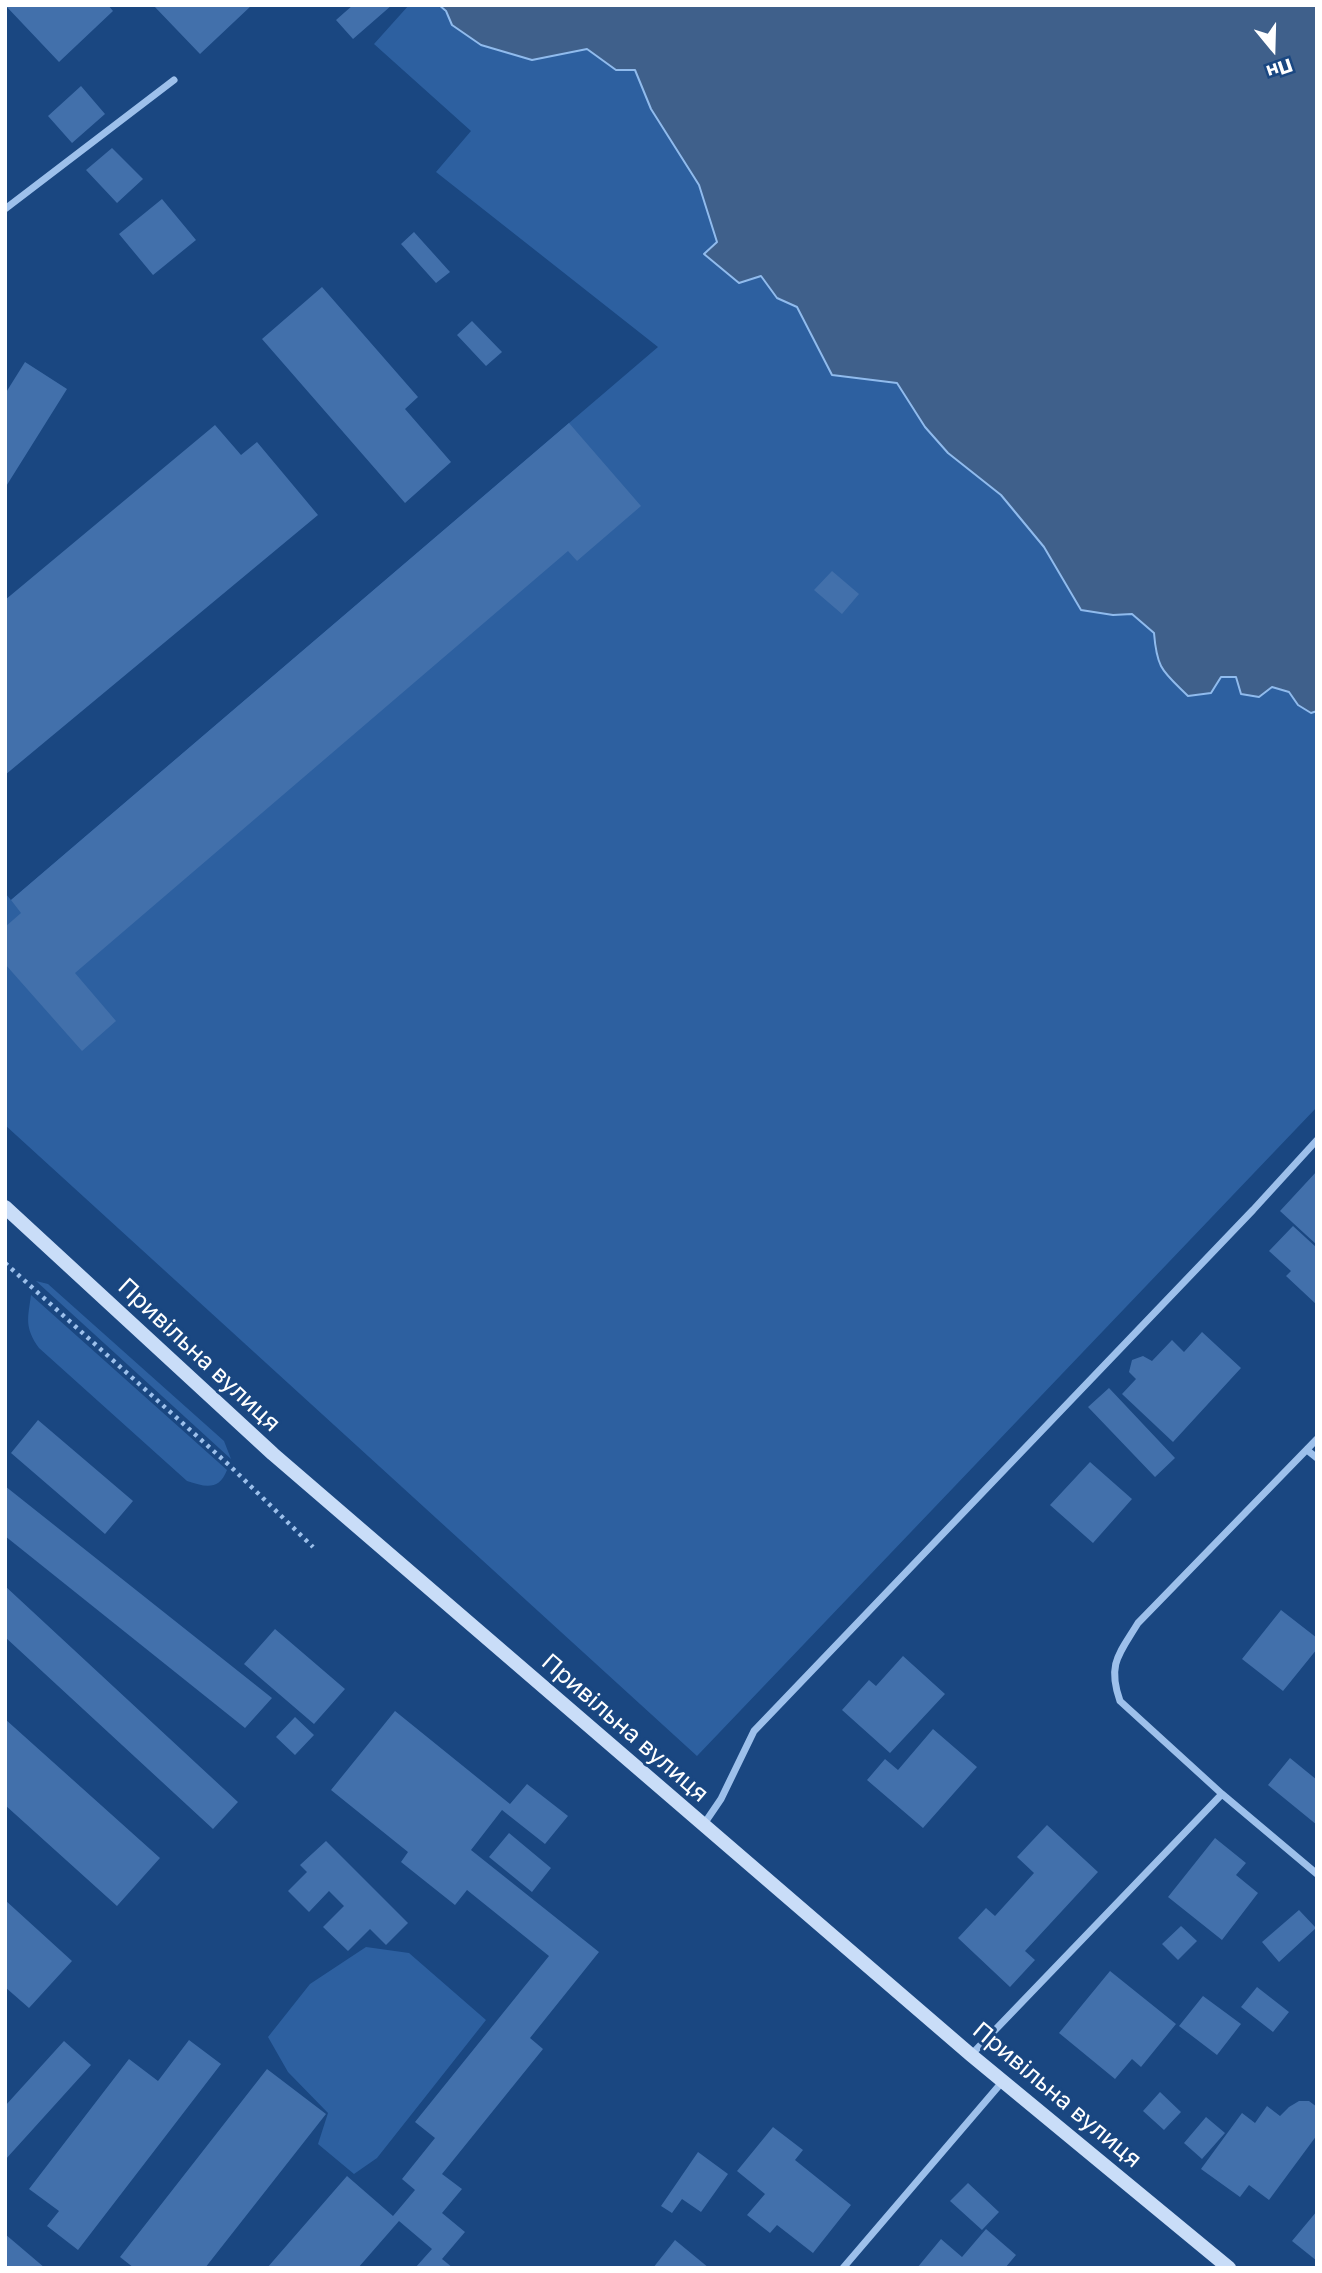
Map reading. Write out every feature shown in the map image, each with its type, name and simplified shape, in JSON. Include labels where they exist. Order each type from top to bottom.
[{"type":"street","points":[[5,209],[174,80]]},
{"type":"street","points":[[703,1825],[721,1799],[754,1731],[1317,1140]]},
{"type":"street","name":"Привільна вулиця","points":[[5,1207],[273,1454],[971,2055],[1224,2266]]},
{"type":"street","points":[[1317,1439],[1138,1623],[1116,1659],[1114,1683],[1120,1702],[1222,1794],[1317,1874]]},
{"type":"street","points":[[1307,1450],[1317,1458]]},
{"type":"street","points":[[971,2055],[1222,1794]]},
{"type":"street","points":[[843,2268],[1003,2081]]},
{"type":"path","points":[[5,1263],[229,1465],[313,1547]]},
{"type":"shaded area","points":[[409,5],[436,6],[444,11],[452,25],[532,60],[587,49],[616,70],[636,70],[651,109],[699,185],[717,242],[705,254],[761,276],[777,298],[797,307],[832,375],[897,383],[925,427],[948,453],[1001,495],[1044,547],[1080,610],[1113,615],[1132,614],[1154,633],[1155,650],[1221,677],[1236,677],[1289,692],[1298,705],[1310,713],[1317,711],[1317,1107],[697,1756],[5,1125],[5,893],[11,900],[658,347],[436,172],[471,131],[374,44]]},
{"type":"shaded area","points":[[439,5],[1317,5],[1317,711],[1311,713],[1298,705],[1289,692],[1272,687],[1259,697],[1241,694],[1236,677],[1221,677],[1211,693],[1188,696],[1159,663],[1154,633],[1132,614],[1113,615],[1081,610],[1044,547],[1001,495],[948,453],[925,427],[897,383],[832,375],[797,307],[777,298],[761,276],[739,283],[704,254],[717,242],[699,185],[651,109],[635,70],[616,70],[587,49],[532,60],[481,45],[452,25],[446,11]]},
{"type":"shaded area","points":[[36,1281],[48,1284],[224,1441],[231,1459]]},
{"type":"shaded area","points":[[31,1295],[227,1470],[224,1477],[211,1486],[187,1481],[39,1348],[29,1328]]},
{"type":"shaded area","points":[[366,1947],[409,1953],[486,2020],[377,2158],[354,2174],[318,2144],[328,2113],[288,2072],[268,2037],[310,1984]]},
{"type":"building","points":[[5,5],[108,5],[113,11],[59,62]]},
{"type":"building","points":[[153,5],[252,5],[200,54]]},
{"type":"building","points":[[353,5],[392,5],[353,39],[336,20]]},
{"type":"building","points":[[81,86],[105,114],[72,143],[48,116]]},
{"type":"building","points":[[112,148],[143,179],[117,203],[86,170]]},
{"type":"building","points":[[162,199],[196,240],[153,275],[119,234]]},
{"type":"building","points":[[414,232],[450,272],[436,283],[401,244]]},
{"type":"building","points":[[322,287],[418,397],[405,409],[451,462],[405,503],[262,339]]},
{"type":"building","points":[[472,321],[502,352],[486,366],[457,335]]},
{"type":"building","points":[[25,362],[67,389],[5,488],[5,394]]},
{"type":"building","points":[[569,423],[641,506],[577,561],[568,551],[75,973],[116,1021],[82,1051],[5,964],[5,927],[21,913],[11,900]]},
{"type":"building","points":[[215,425],[241,455],[257,442],[318,515],[5,775],[5,600]]},
{"type":"building","points":[[832,571],[859,594],[842,614],[814,590]]},
{"type":"building","points":[[1317,1171],[1317,1245],[1280,1211]]},
{"type":"building","points":[[1293,1226],[1317,1248],[1317,1305],[1286,1276],[1291,1271],[1269,1251]]},
{"type":"building","points":[[1202,1332],[1241,1368],[1173,1442],[1122,1394],[1136,1379],[1129,1372],[1132,1360],[1143,1356],[1152,1361],[1172,1340],[1184,1352]]},
{"type":"building","points":[[1109,1388],[1175,1458],[1155,1477],[1088,1407]]},
{"type":"building","points":[[38,1420],[133,1501],[105,1534],[11,1453]]},
{"type":"building","points":[[1090,1462],[1132,1499],[1093,1543],[1050,1505]]},
{"type":"building","points":[[5,1486],[272,1698],[245,1728],[5,1536]]},
{"type":"building","points":[[5,1586],[238,1802],[213,1829],[5,1637]]},
{"type":"building","points":[[1281,1610],[1317,1638],[1317,1649],[1283,1691],[1242,1659]]},
{"type":"building","points":[[275,1629],[345,1689],[314,1724],[244,1664]]},
{"type":"building","points":[[903,1656],[945,1694],[890,1753],[842,1710],[869,1680],[876,1686]]},
{"type":"building","points":[[395,1711],[510,1804],[527,1784],[568,1816],[545,1844],[502,1810],[471,1850],[599,1952],[530,2038],[543,2049],[442,2174],[462,2189],[442,2213],[465,2232],[442,2259],[453,2268],[415,2268],[432,2249],[399,2221],[358,2268],[267,2268],[347,2176],[393,2216],[415,2190],[402,2179],[435,2138],[415,2122],[549,1956],[467,1890],[455,1905],[401,1862],[408,1852],[331,1790]]},
{"type":"building","points":[[295,1717],[314,1735],[295,1755],[276,1737]]},
{"type":"building","points":[[5,1719],[160,1858],[117,1906],[5,1805]]},
{"type":"building","points":[[933,1729],[977,1767],[923,1828],[867,1780],[885,1759],[898,1770]]},
{"type":"building","points":[[1290,1758],[1317,1780],[1317,1825],[1268,1785]]},
{"type":"building","points":[[1047,1825],[1098,1872],[1025,1951],[1035,1960],[1010,1987],[958,1938],[986,1908],[995,1916],[1034,1873],[1017,1857]]},
{"type":"building","points":[[509,1833],[551,1868],[532,1892],[489,1857]]},
{"type":"building","points":[[1215,1838],[1246,1863],[1236,1875],[1258,1893],[1222,1940],[1168,1897]]},
{"type":"building","points":[[326,1841],[408,1923],[386,1945],[370,1929],[348,1951],[323,1927],[344,1906],[329,1891],[309,1912],[288,1891],[307,1872],[300,1865]]},
{"type":"building","points":[[5,1900],[72,1961],[29,2008],[5,1987]]},
{"type":"building","points":[[1299,1910],[1316,1928],[1279,1962],[1262,1942]]},
{"type":"building","points":[[1181,1926],[1197,1941],[1178,1960],[1162,1944]]},
{"type":"building","points":[[1110,1971],[1176,2024],[1141,2067],[1132,2059],[1115,2079],[1059,2033]]},
{"type":"building","points":[[1257,1987],[1289,2012],[1273,2032],[1241,2007]]},
{"type":"building","points":[[1203,1996],[1241,2024],[1217,2055],[1179,2026]]},
{"type":"building","points":[[189,2040],[221,2064],[78,2250],[47,2226],[59,2211],[29,2189],[129,2059],[158,2081]]},
{"type":"building","points":[[64,2041],[91,2065],[5,2160],[5,2106]]},
{"type":"building","points":[[267,2069],[326,2114],[205,2268],[134,2268],[120,2257]]},
{"type":"building","points":[[1160,2092],[1181,2112],[1164,2130],[1143,2111]]},
{"type":"building","points":[[1299,2101],[1309,2101],[1317,2107],[1317,2135],[1269,2200],[1249,2185],[1240,2197],[1201,2169],[1242,2113],[1255,2123],[1267,2106],[1280,2116]]},
{"type":"building","points":[[1206,2117],[1225,2133],[1202,2159],[1184,2143]]},
{"type":"building","points":[[773,2127],[803,2150],[795,2160],[851,2205],[813,2253],[777,2225],[770,2233],[747,2215],[765,2194],[737,2171]]},
{"type":"building","points":[[698,2152],[728,2174],[701,2212],[682,2199],[672,2213],[661,2206]]},
{"type":"building","points":[[968,2183],[999,2212],[982,2230],[950,2201]]},
{"type":"building","points":[[1317,2211],[1317,2261],[1292,2241]]},
{"type":"building","points":[[986,2229],[1016,2255],[1005,2268],[917,2268],[941,2239],[962,2257]]},
{"type":"building","points":[[5,2234],[45,2268],[5,2268]]},
{"type":"building","points":[[675,2240],[709,2268],[653,2268]]}]
